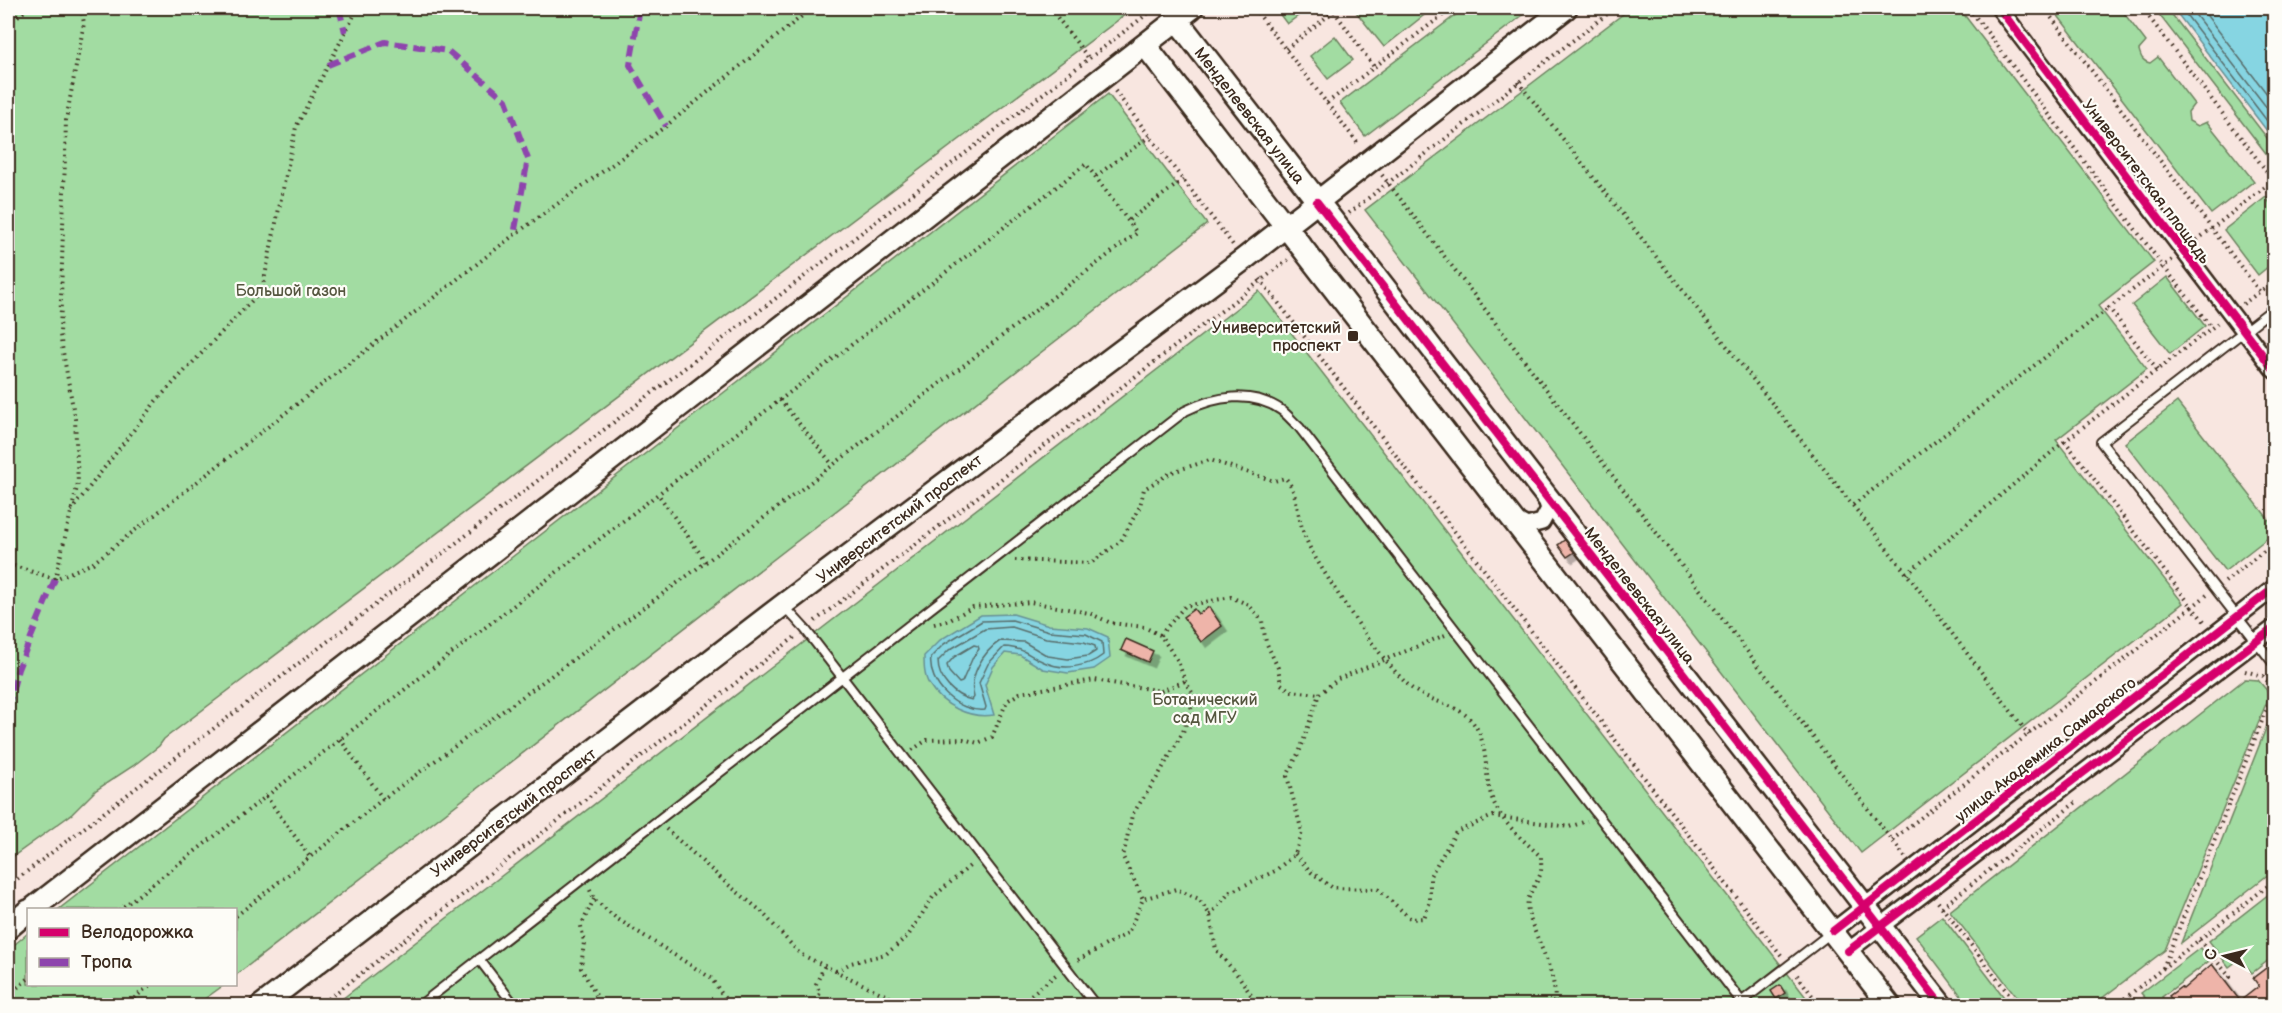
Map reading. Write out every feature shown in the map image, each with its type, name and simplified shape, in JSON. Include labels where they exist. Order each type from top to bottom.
[{"type":"main road","name":"Университетский проспект","points":[[261,1005],[783,605],[1244,259],[1566,8]]},
{"type":"main road","points":[[33,908],[1184,14]]},
{"type":"main road","name":"Менделеевская улица","points":[[1184,14],[1317,202],[1942,1005]]},
{"type":"main road","points":[[1145,45],[1305,248],[1890,1005]]},
{"type":"main road","points":[[8,927],[27,912]]},
{"type":"street","name":"Университетская площадь","points":[[1999,8],[2274,370]]},
{"type":"street","points":[[1514,519],[1527,526],[1542,522],[1549,509],[1545,495]]},
{"type":"street","name":"улица Академика Самарского","points":[[1833,931],[2274,588]]},
{"type":"street","points":[[1848,951],[2274,628]]},
{"type":"lane","points":[[2274,308],[2101,442],[2274,664]]},
{"type":"lane","points":[[419,1005],[1185,411],[1202,402],[1223,397],[1252,398],[1281,410],[1299,427],[1599,817],[1738,1003],[1833,931]]},
{"type":"lane","points":[[783,605],[805,628],[1096,1005]]},
{"type":"lane","points":[[479,959],[514,1005]]},
{"type":"path","points":[[8,23],[29,8]]},
{"type":"path","points":[[55,579],[78,483],[75,419],[60,335],[66,120],[84,23],[81,8]]},
{"type":"path","points":[[72,511],[156,401],[262,290],[296,127],[358,8]]},
{"type":"path","points":[[8,564],[55,579],[93,563],[514,235],[666,126],[812,8]]},
{"type":"path","points":[[1050,8],[1820,1005]]},
{"type":"path","points":[[8,886],[1155,8]]},
{"type":"path","points":[[1254,8],[1914,868]]},
{"type":"path","points":[[1286,49],[1338,8]]},
{"type":"path","points":[[1327,103],[1452,8]]},
{"type":"path","points":[[1335,224],[1615,8]]},
{"type":"path","points":[[1969,8],[2212,328]]},
{"type":"path","points":[[2044,8],[2260,291]]},
{"type":"path","points":[[2142,8],[2274,181]]},
{"type":"path","points":[[1334,11],[1374,67]]},
{"type":"path","points":[[1518,82],[1907,574],[2029,735]]},
{"type":"path","points":[[1096,176],[1150,136]]},
{"type":"path","points":[[120,908],[1086,164],[1137,233],[706,562],[383,799],[237,915]]},
{"type":"path","points":[[1129,220],[1183,180]]},
{"type":"path","points":[[319,1005],[805,628],[1305,248]]},
{"type":"path","points":[[1907,574],[2065,441],[2274,281]]},
{"type":"path","points":[[1853,506],[2109,308]]},
{"type":"path","points":[[780,400],[832,464]]},
{"type":"path","points":[[2065,441],[2192,607]]},
{"type":"path","points":[[994,560],[1091,563],[1121,541],[1140,506],[1144,489],[1172,471],[1210,460],[1274,481],[1285,478],[1290,483],[1301,527],[1316,559],[1362,628],[1408,685],[1433,701],[1454,708],[1471,720],[1482,740],[1489,785],[1501,817],[1541,857],[1540,874],[1529,893],[1527,909],[1550,972],[1556,998],[1553,1005]]},
{"type":"path","points":[[658,494],[706,562]]},
{"type":"path","points":[[1892,840],[2274,543]]},
{"type":"path","points":[[1160,635],[1185,606],[1231,597],[1249,605],[1262,621],[1266,642],[1278,668],[1281,684],[1291,691],[1319,694]]},
{"type":"path","points":[[915,620],[932,624],[950,620],[973,607],[1031,602],[1089,613],[1112,623],[1144,627],[1160,635],[1178,661],[1185,681],[1195,697],[1178,741],[1132,814],[1123,857],[1143,899],[1128,933],[1066,967],[1017,1005]]},
{"type":"path","points":[[1210,915],[1230,892],[1275,872],[1295,854],[1302,832],[1287,776],[1301,748],[1319,694],[1338,679],[1455,630]]},
{"type":"path","points":[[2163,968],[2274,690],[2263,676],[2245,671]]},
{"type":"path","points":[[903,756],[927,740],[963,739],[978,742],[992,737],[1007,700],[1020,693],[1094,680],[1161,691],[1185,681]]},
{"type":"path","points":[[340,739],[383,799]]},
{"type":"path","points":[[266,796],[309,856]]},
{"type":"path","points":[[1295,854],[1311,872],[1333,888],[1378,889],[1411,919],[1424,918],[1430,901],[1430,876],[1456,832],[1493,816],[1569,827],[1599,817]]},
{"type":"path","points":[[657,820],[725,882],[761,911],[800,954],[909,1005]]},
{"type":"path","points":[[836,970],[851,963],[886,954],[908,936],[933,897],[981,856]]},
{"type":"path","points":[[584,877],[594,899],[616,918],[711,978],[730,1005]]},
{"type":"path","points":[[2115,1005],[2274,881]]},
{"type":"path","points":[[1929,888],[2018,1005]]},
{"type":"path","points":[[1143,899],[1176,889],[1199,898],[1210,915],[1216,950],[1240,978],[1258,1005]]},
{"type":"path","points":[[594,899],[581,926],[584,942],[581,968],[602,1005]]},
{"type":"path","points":[[2199,939],[2230,977],[2225,981]]},
{"type":"path","points":[[814,1005],[820,993],[816,984],[825,965]]},
{"type":"path","points":[[8,995],[27,980]]},
{"type":"path","points":[[125,1005],[149,986]]},
{"type":"path","points":[[8,1001],[11,1005]]},
{"type":"green space","name":"Большой газон","points":[[8,8],[1134,8],[164,739],[159,746],[133,766],[96,790],[72,814],[8,860]]},
{"type":"green space","points":[[1275,8],[1309,8],[1287,24]]},
{"type":"green space","points":[[1353,8],[1433,8],[1384,47]]},
{"type":"green space","points":[[1465,8],[1532,8],[1365,136],[1340,103]]},
{"type":"green space","points":[[1631,8],[1959,8],[2154,262],[2098,306],[2147,369],[2056,440],[2183,603],[1861,853],[1365,210]]},
{"type":"green space","points":[[2052,8],[2120,8],[2146,42],[2139,50],[2142,58],[2150,63],[2158,57],[2194,104],[2188,112],[2189,121],[2198,126],[2207,122],[2254,181],[2211,214]]},
{"type":"green space","points":[[2154,8],[2167,8],[2274,147],[2274,160],[2272,161]]},
{"type":"green space","points":[[1335,36],[1353,60],[1328,79],[1310,56]]},
{"type":"green space","points":[[1108,94],[1207,224],[237,974],[237,908],[60,908]]},
{"type":"green space","points":[[2266,197],[2274,209],[2274,262],[2258,275],[2224,230]]},
{"type":"green space","points":[[2167,277],[2205,326],[2170,354],[2132,305]]},
{"type":"green space","name":"Ботанический сад МГУ","points":[[1259,291],[1812,1005],[333,1006]]},
{"type":"green space","points":[[2177,402],[2274,526],[2274,533],[2225,571],[2125,443]]},
{"type":"green space","points":[[2245,679],[2258,680],[2270,694],[2165,950],[2093,1005],[2023,1005],[1950,911]]},
{"type":"green space","points":[[2274,708],[2274,870],[2181,943]]},
{"type":"green space","points":[[2274,890],[2274,956],[2252,973],[2240,959],[2229,967],[2209,941]]},
{"type":"green space","points":[[1942,916],[2010,1005],[1968,1005],[1916,936]]},
{"type":"green space","points":[[27,934],[27,986],[223,986],[196,1005],[8,1005],[8,950]]},
{"type":"green space","points":[[2200,948],[2209,961],[2162,997],[2168,1005],[2151,1005],[2141,993]]},
{"type":"water","points":[[2173,8],[2266,8],[2274,18],[2274,140]]},
{"type":"water","points":[[1013,614],[1049,625],[1088,628],[1108,637],[1110,658],[1094,669],[1068,673],[1043,669],[1020,655],[1005,653],[993,667],[985,685],[994,715],[966,713],[941,699],[927,681],[924,656],[940,640],[981,615]]},
{"type":"building","points":[[1567,538],[1576,551],[1567,557],[1558,545]]},
{"type":"building","points":[[1209,607],[1222,626],[1201,642],[1183,617],[1194,609],[1198,614]]},
{"type":"building","points":[[1126,639],[1153,651],[1148,662],[1121,650]]},
{"type":"building","points":[[2274,962],[2274,1006],[2270,1003],[2266,1006],[2244,1006],[2240,1001],[2259,986],[2253,978]]},
{"type":"building","points":[[2212,964],[2244,1006],[2176,1006],[2169,996],[2181,987],[2183,989]]},
{"type":"building","points":[[1780,985],[1785,993],[1776,999],[1771,991]]},
{"type":"marked path","points":[[339,8],[345,32]]},
{"type":"marked path","points":[[640,8],[630,65],[666,126]]},
{"type":"marked path","points":[[328,65],[385,42],[448,51],[506,100],[528,159],[514,235]]},
{"type":"marked path","points":[[8,708],[18,669],[55,579]]},
{"type":"cycle path","points":[[1999,8],[2274,370]]},
{"type":"cycle path","points":[[1317,202],[1942,1006]]},
{"type":"cycle path","points":[[1833,931],[2274,588]]},
{"type":"cycle path","points":[[1848,951],[2274,628]]},
{"type":"place","name":"Университетский проспект","points":[[1353,336]]}]
